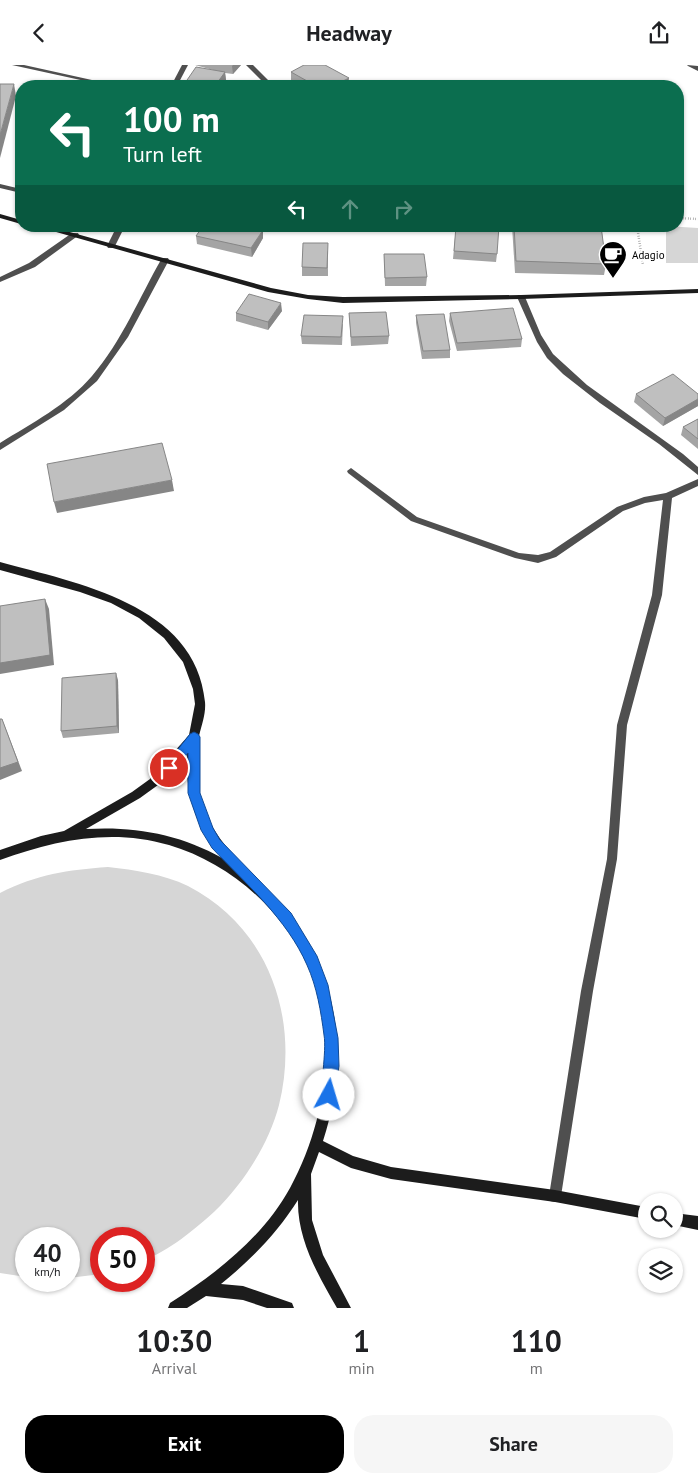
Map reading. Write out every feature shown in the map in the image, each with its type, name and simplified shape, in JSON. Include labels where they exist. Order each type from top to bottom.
[{"type":"street","points":[[15,65],[87,80]]},
{"type":"street","points":[[177,80],[185,65]]},
{"type":"street","points":[[249,65],[264,80]]},
{"type":"street","points":[[690,65],[698,69]]},
{"type":"street","points":[[0,186],[15,190]]},
{"type":"street","points":[[0,216],[15,220]]},
{"type":"street","points":[[62,232],[271,289],[343,300],[521,297],[698,291]]},
{"type":"street","points":[[111,246],[118,232]]},
{"type":"street","points":[[0,280],[32,265],[74,235]]},
{"type":"street","points":[[0,447],[64,406],[93,380],[114,353],[165,260]]},
{"type":"street","points":[[521,297],[534,329],[549,354],[575,380],[679,453],[698,472]]},
{"type":"street","points":[[351,471],[414,519],[518,557],[538,559],[553,555],[620,509],[644,500],[668,496],[698,481]]},
{"type":"street","points":[[554,1196],[587,991],[612,859],[622,725],[657,595],[668,496]]},
{"type":"street","points":[[0,566],[114,601],[131,609],[162,630],[180,650],[196,679],[200,704],[194,737],[192,773],[194,793],[199,809],[216,844],[251,882]]},
{"type":"street","points":[[63,836],[136,795],[154,782],[194,737]]},
{"type":"street","points":[[0,850],[13,849],[63,836],[92,833],[150,836],[178,843],[204,853],[228,866],[270,898],[286,917],[312,961],[328,1011],[332,1038],[332,1066],[329,1095],[305,1172],[287,1205],[264,1236],[236,1265],[206,1289],[176,1308]]},
{"type":"street","points":[[0,855],[13,849]]},
{"type":"street","points":[[315,1143],[351,1162],[391,1173],[554,1196],[638,1212]]},
{"type":"street","points":[[305,1172],[304,1209],[311,1241],[325,1273],[344,1308]]},
{"type":"street","points":[[683,1220],[698,1223]]},
{"type":"street","points":[[206,1289],[243,1293],[287,1308]]},
{"type":"path","points":[[684,218],[698,219]]},
{"type":"path","points":[[638,232],[643,265]]},
{"type":"shaded area","points":[[684,227],[698,228],[698,263],[666,263],[666,232],[684,232]]},
{"type":"shaded area","points":[[108,867],[139,871],[178,882],[188,886],[216,904],[240,926],[258,951],[272,979],[281,1009],[285,1041],[284,1073],[279,1105],[275,1120],[262,1149],[235,1189],[207,1218],[163,1251],[155,1255],[155,1227],[90,1227],[90,1275],[80,1277],[80,1227],[15,1227],[15,1275],[0,1273],[0,893],[40,877]]},
{"type":"building","points":[[304,65],[325,65],[349,78],[345,80],[305,80],[291,72]]},
{"type":"building","points":[[196,67],[225,72],[219,80],[187,80]]},
{"type":"building","points":[[0,84],[14,84],[0,135]]},
{"type":"building","points":[[199,232],[262,232],[251,248],[196,236]]},
{"type":"building","points":[[456,232],[499,232],[497,254],[454,251]]},
{"type":"building","points":[[514,232],[602,232],[606,264],[516,261]]},
{"type":"building","points":[[303,243],[328,243],[327,268],[302,267]]},
{"type":"building","points":[[384,254],[424,254],[427,277],[385,278]]},
{"type":"building","points":[[249,294],[281,303],[268,322],[236,313]]},
{"type":"building","points":[[513,308],[522,339],[457,343],[450,313]]},
{"type":"building","points":[[386,312],[389,336],[351,337],[349,313]]},
{"type":"building","points":[[444,314],[450,350],[423,351],[416,315]]},
{"type":"building","points":[[304,315],[343,316],[341,337],[301,336]]},
{"type":"building","points":[[673,374],[698,394],[698,399],[665,418],[636,394]]},
{"type":"building","points":[[698,419],[698,439],[683,427]]},
{"type":"building","points":[[162,443],[172,480],[54,502],[47,464]]},
{"type":"building","points":[[45,599],[50,655],[0,663],[0,606]]},
{"type":"building","points":[[116,673],[117,726],[61,731],[62,678]]},
{"type":"building","points":[[0,719],[2,719],[18,762],[0,768]]},
{"type":"place","name":"Adagio","points":[[613,279]]},
{"type":"route","points":[[169,768],[194,737],[192,773],[194,793],[208,830],[216,844],[251,882],[270,898],[286,917],[312,961],[328,1011],[332,1038],[329,1095]]}]
